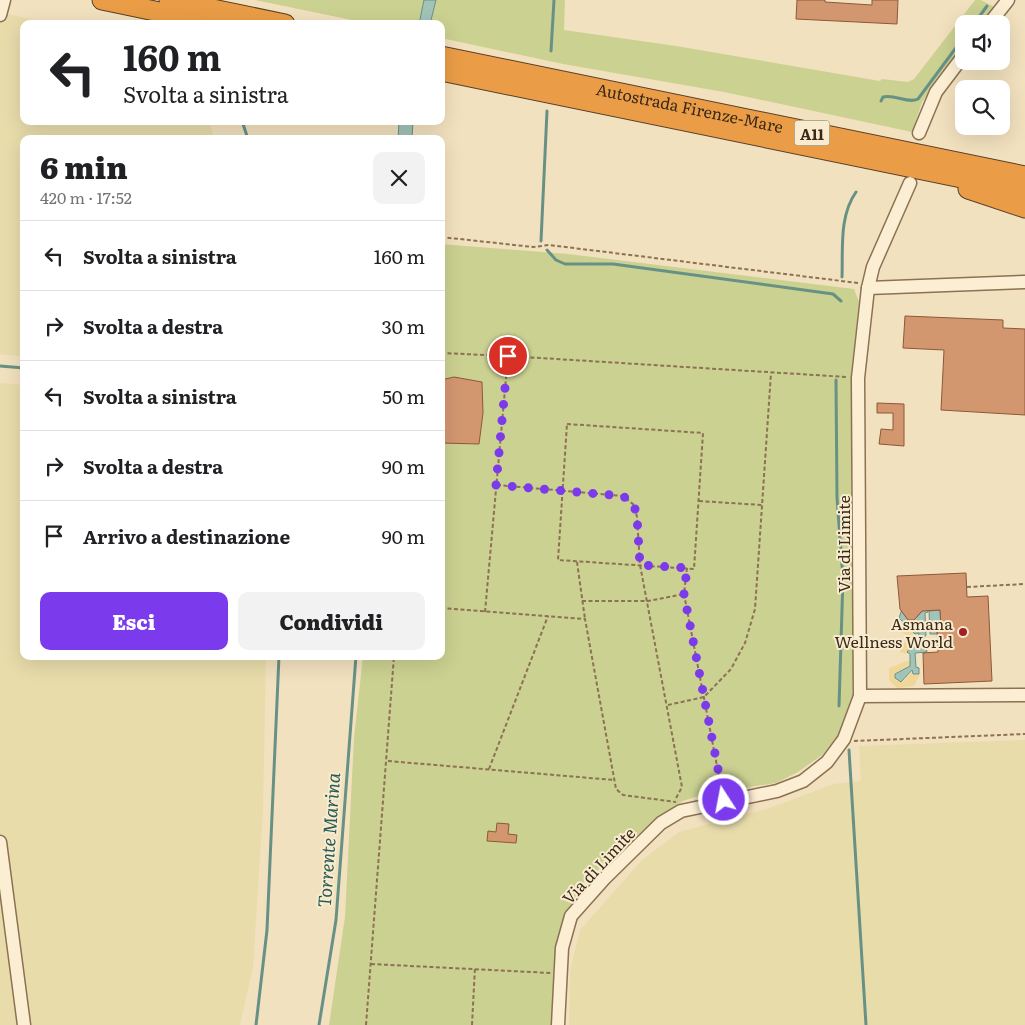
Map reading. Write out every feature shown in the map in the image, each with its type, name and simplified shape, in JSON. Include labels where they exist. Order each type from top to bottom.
[{"type":"highway","points":[[102,0],[167,7],[244,20]]},
{"type":"highway","name":"Autostrada Firenze-Mare","points":[[445,57],[1025,176]]},
{"type":"highway","name":"Autostrada Firenze-Mare","points":[[445,72],[1025,191]]},
{"type":"highway","points":[[934,172],[971,191],[1025,208]]},
{"type":"street","points":[[0,15],[4,0]]},
{"type":"street","points":[[992,0],[1007,0]]},
{"type":"street","points":[[996,15],[1007,0]]},
{"type":"street","points":[[919,133],[936,92],[955,67]]},
{"type":"street","name":"Via di Limite","points":[[558,1025],[562,948],[571,916],[604,879],[678,805],[777,791],[802,780],[827,762],[844,739],[860,696],[858,378],[868,288],[873,267],[910,183]]},
{"type":"street","points":[[868,288],[1025,282]]},
{"type":"street","points":[[860,696],[1025,695]]},
{"type":"street","points":[[0,842],[24,1025]]},
{"type":"path","points":[[445,237],[533,247],[549,245],[846,283]]},
{"type":"path","points":[[445,353],[844,376]]},
{"type":"path","points":[[484,612],[508,356]]},
{"type":"path","points":[[668,705],[704,697],[732,669],[745,643],[755,609],[771,372]]},
{"type":"path","points":[[567,424],[703,433],[698,501],[694,569],[558,560],[567,424]]},
{"type":"path","points":[[496,485],[623,496],[634,505],[637,517],[640,565],[682,787],[678,805],[623,795],[616,790],[584,619],[577,561]]},
{"type":"path","points":[[698,501],[762,505]]},
{"type":"path","points":[[687,568],[684,594],[724,800]]},
{"type":"path","points":[[967,587],[1025,584]]},
{"type":"path","points":[[582,601],[648,601],[684,594]]},
{"type":"path","points":[[445,608],[584,619]]},
{"type":"path","points":[[489,769],[548,616]]},
{"type":"path","points":[[366,1025],[388,761],[394,660]]},
{"type":"path","points":[[848,742],[1025,734]]},
{"type":"path","points":[[388,761],[614,780]]},
{"type":"path","points":[[371,964],[475,967],[560,974]]},
{"type":"path","points":[[472,1025],[475,967]]},
{"type":"shaded area","points":[[0,12],[35,20],[20,20],[20,125],[210,125],[214,135],[20,135],[20,356],[0,354]]},
{"type":"shaded area","points":[[0,383],[20,385],[20,660],[266,660],[263,810],[253,967],[240,1025],[0,1025]]},
{"type":"shaded area","points":[[1025,740],[1025,1025],[569,1025],[570,971],[580,930],[642,860],[679,832],[773,807],[833,784],[861,781],[859,746]]},
{"type":"green space","points":[[255,0],[565,0],[564,30],[676,46],[880,81],[882,79],[908,82],[914,79],[955,26],[955,59],[922,102],[912,132],[724,92],[563,64],[445,39],[445,20],[352,20]]},
{"type":"green space","points":[[975,0],[981,0],[996,8],[990,15],[963,15]]},
{"type":"green space","points":[[445,244],[568,254],[854,289],[859,302],[851,377],[851,504],[856,570],[852,710],[842,730],[822,755],[798,772],[776,783],[704,794],[683,801],[657,818],[582,884],[567,914],[557,946],[553,1025],[329,1025],[345,917],[354,738],[363,660],[445,660]]},
{"type":"sand","points":[[896,619],[899,619],[915,637],[914,643],[906,654],[900,652],[901,646],[909,638],[894,624]]},
{"type":"sand","points":[[910,661],[909,665],[894,674],[896,681],[903,682],[912,672],[912,675],[920,674],[914,686],[897,688],[889,680],[889,668]]},
{"type":"water","points":[[424,0],[436,0],[431,20],[420,20]]},
{"type":"water","points":[[399,125],[413,125],[412,135],[398,135]]},
{"type":"water","points":[[902,609],[911,621],[922,611],[928,610],[928,612],[925,613],[926,635],[924,638],[927,652],[915,653],[916,667],[919,668],[919,674],[913,674],[912,670],[901,682],[895,678],[895,674],[910,666],[910,654],[907,652],[915,642],[918,643],[919,633],[915,634],[899,618]]},
{"type":"water","points":[[940,610],[941,624],[937,625],[937,634],[930,634],[929,611]]},
{"type":"building","points":[[797,0],[825,0],[825,2],[872,5],[872,0],[898,0],[897,24],[796,19]]},
{"type":"building","points":[[905,316],[1003,320],[1003,328],[1025,329],[1025,415],[941,410],[944,350],[903,348]]},
{"type":"building","points":[[454,377],[482,382],[483,413],[479,444],[445,443],[445,379]]},
{"type":"building","points":[[877,403],[904,404],[904,446],[879,444],[881,429],[893,430],[893,413],[877,413]]},
{"type":"building","name":"Asmana Wellness World","points":[[966,573],[967,597],[988,596],[992,681],[924,684],[923,653],[938,652],[937,627],[941,627],[940,610],[922,611],[914,620],[908,620],[900,609],[897,576]]},
{"type":"building","points":[[497,823],[509,824],[508,834],[517,835],[516,843],[487,841],[488,831],[496,832]]},
{"type":"waterway","points":[[551,51],[554,0]]},
{"type":"waterway","points":[[980,15],[987,6]]},
{"type":"waterway","points":[[881,101],[883,97],[888,96],[910,100],[918,99],[955,49]]},
{"type":"waterway","points":[[541,241],[547,111]]},
{"type":"waterway","name":"Torrente Marina","points":[[243,125],[247,135]]},
{"type":"waterway","points":[[842,277],[844,222],[856,192]]},
{"type":"waterway","points":[[547,250],[556,260],[565,264],[613,264],[833,294],[841,301]]},
{"type":"waterway","points":[[0,366],[20,368]]},
{"type":"waterway","points":[[836,380],[837,498],[843,578],[839,706]]},
{"type":"waterway","points":[[256,1025],[267,930],[279,660]]},
{"type":"waterway","name":"Torrente Marina","points":[[319,1025],[336,920],[356,660]]},
{"type":"waterway","points":[[849,750],[866,1025]]},
{"type":"place","name":"Asmana Wellness World","points":[[963,632]]},
{"type":"route","points":[[508,356],[496,485],[623,496],[634,505],[637,517],[640,565],[687,568],[684,594],[724,800]]}]
